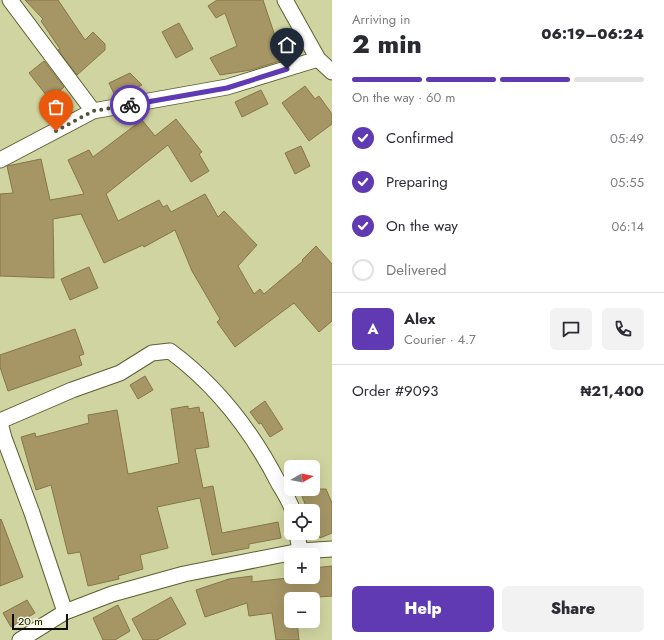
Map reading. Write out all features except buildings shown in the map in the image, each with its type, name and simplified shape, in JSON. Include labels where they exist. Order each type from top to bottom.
[{"type":"street","points":[[10,0],[93,111]]},
{"type":"street","points":[[285,0],[318,59],[332,72]]},
{"type":"street","points":[[0,160],[93,111],[227,88],[318,59]]},
{"type":"street","points":[[65,612],[32,513],[4,438],[0,422],[72,390],[120,373],[152,353],[170,351],[186,363],[228,407],[265,457],[289,504]]},
{"type":"street","points":[[320,550],[332,549]]},
{"type":"street","points":[[20,640],[65,612],[112,594],[184,574],[284,554]]},
{"type":"way so far","points":[[56,131],[93,111],[130,105]]},
{"type":"route","points":[[130,105],[227,88],[287,69]]}]
